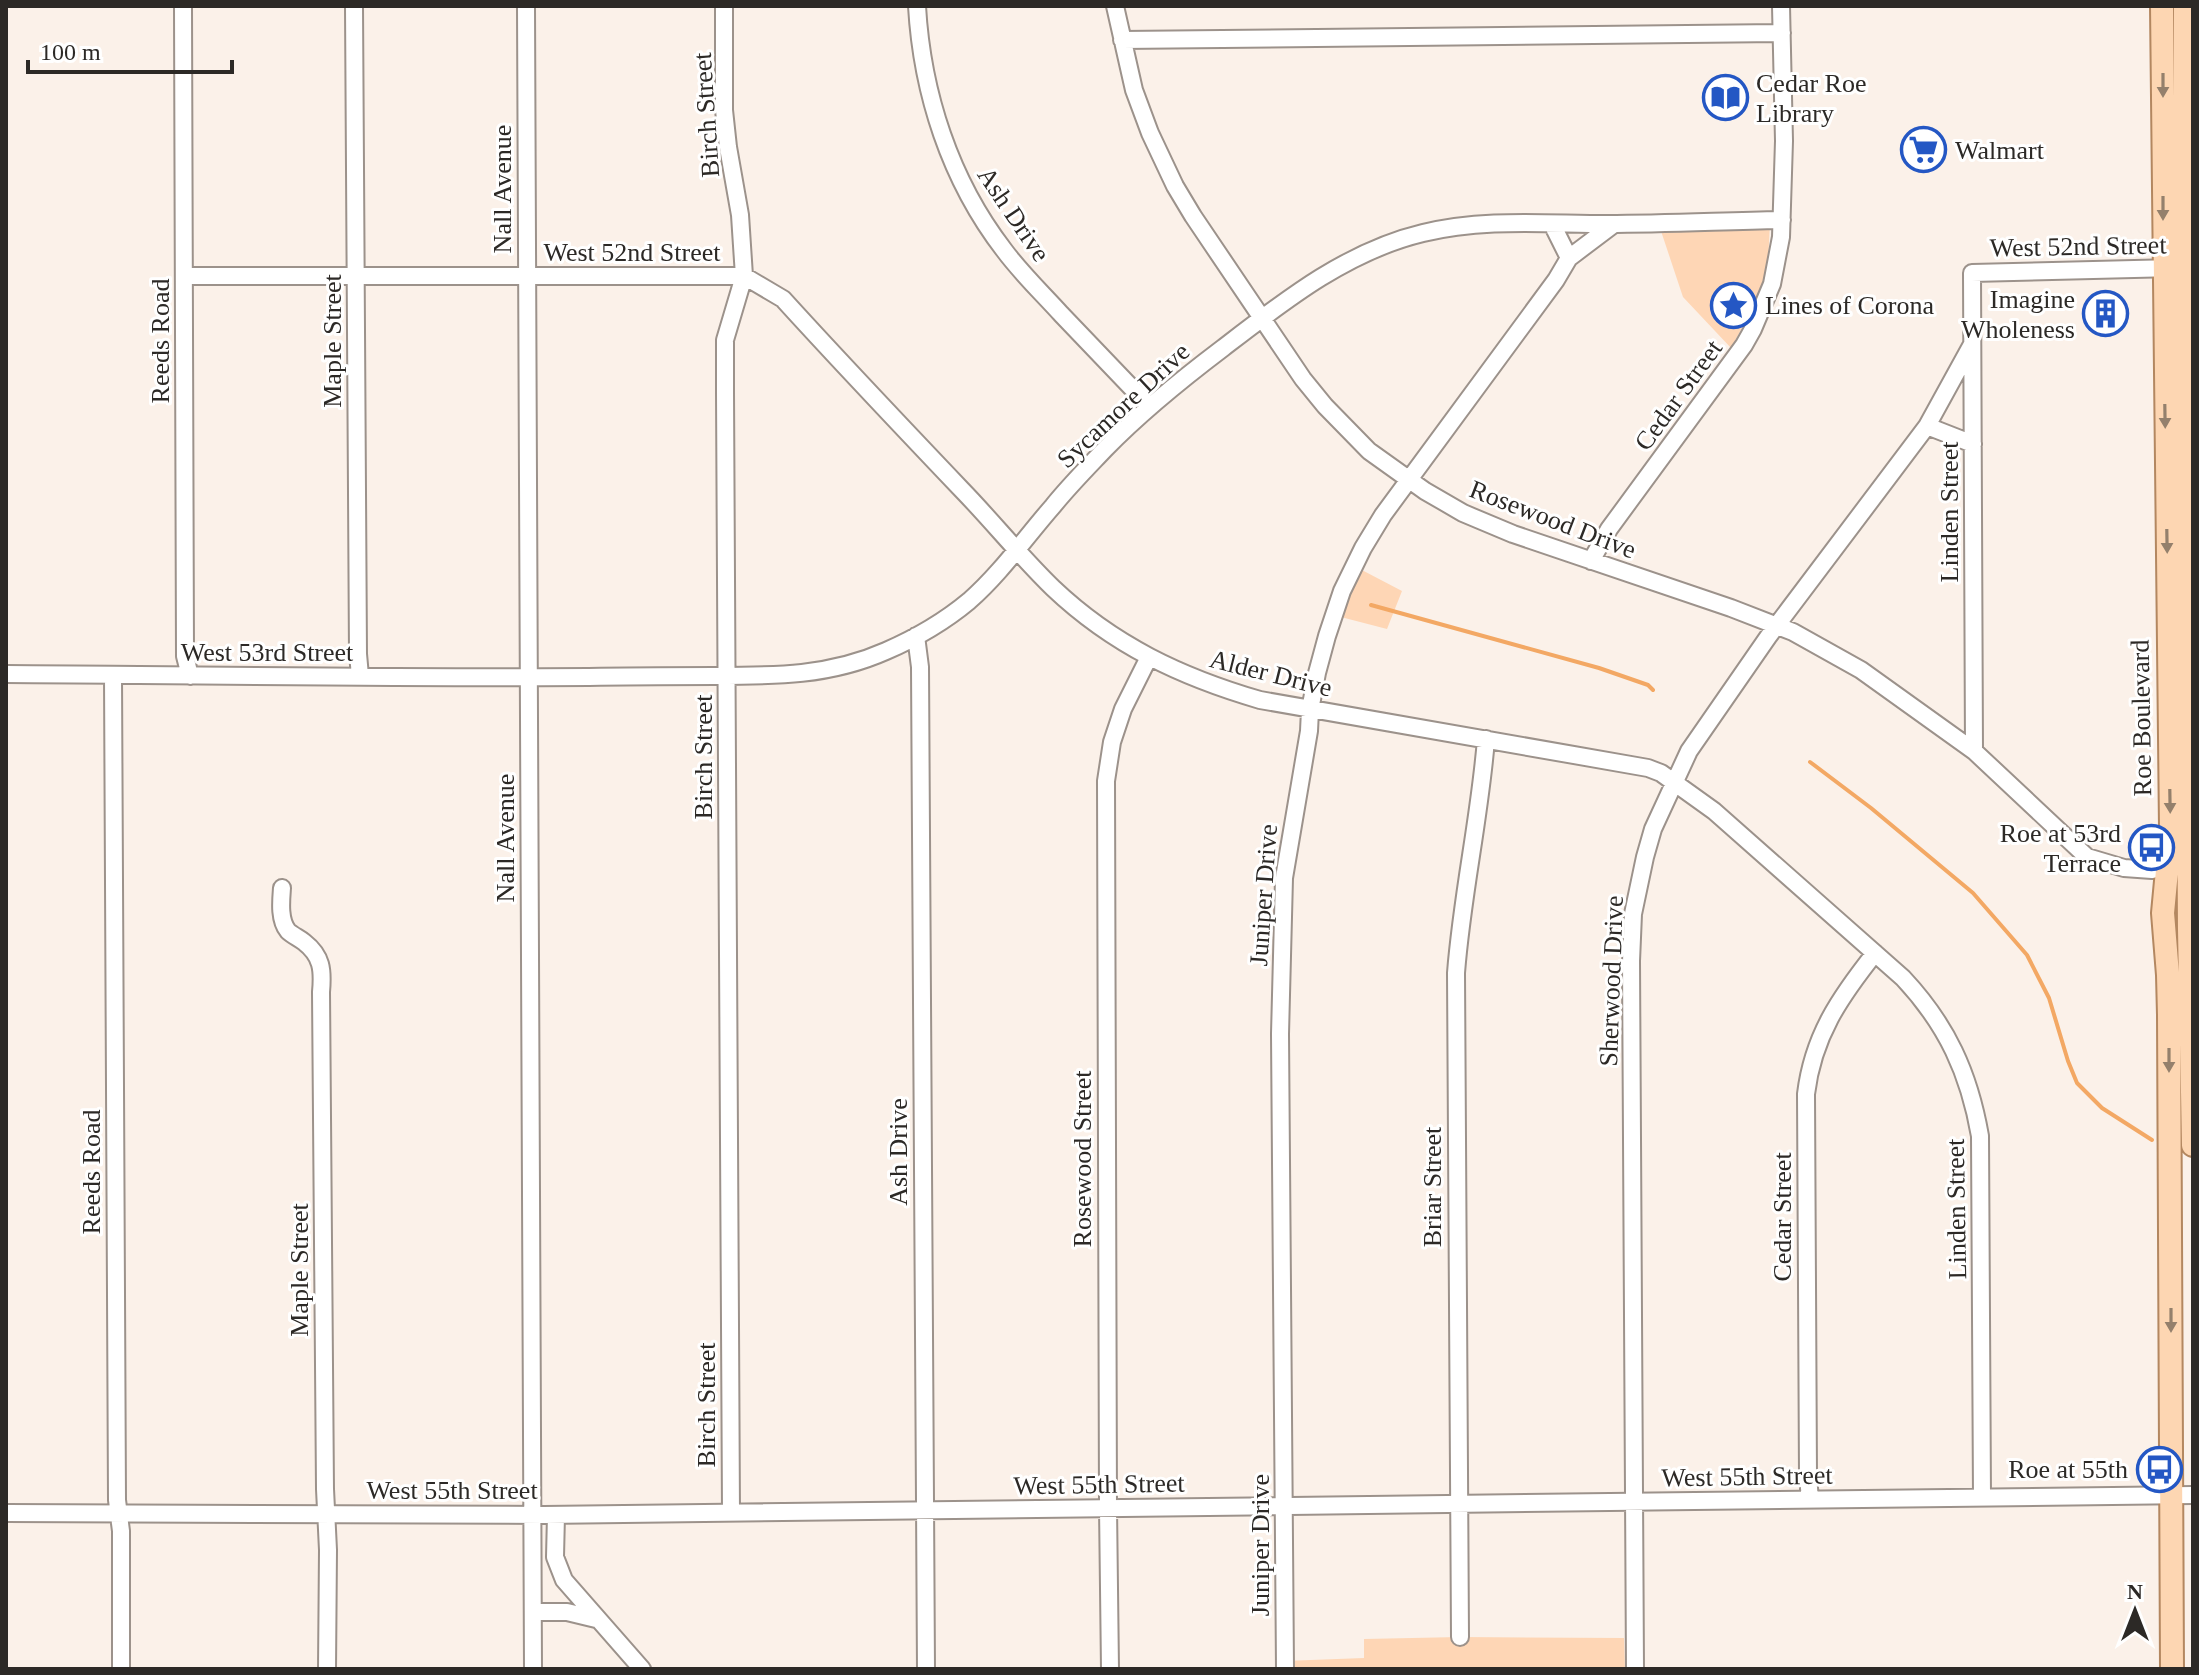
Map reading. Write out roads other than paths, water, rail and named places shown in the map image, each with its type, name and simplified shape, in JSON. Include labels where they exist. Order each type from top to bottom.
[{"type":"main road","name":"Roe Boulevard","points":[[2162,6],[2180,131]]},
{"type":"main road","name":"Roe Boulevard","points":[[2185,6],[2174,268],[2182,463],[2171,828],[2183,863],[2163,913],[2168,975],[2184,1014],[2193,1145]]},
{"type":"main road","name":"Roe Boulevard","points":[[2172,1669],[2183,1495],[2184,1014]]},
{"type":"street","name":"Reeds Road","points":[[183,6],[185,656],[190,676]]},
{"type":"street","name":"Maple Street","points":[[354,6],[360,676]]},
{"type":"street","name":"Nall Avenue","points":[[526,6],[533,1669]]},
{"type":"street","name":"Birch Street","points":[[724,6],[724,110],[740,215],[744,276],[725,340],[731,1512]]},
{"type":"street","name":"Ash Drive","points":[[917,6],[924,71],[932,104],[954,166],[977,210],[1024,274],[1150,407]]},
{"type":"street","name":"Rosewood Drive","points":[[1115,6],[1134,90],[1175,186],[1303,379],[1369,451],[1463,513],[1513,534],[1793,632],[1861,670],[1974,751],[2087,857],[2124,868],[2152,870],[2183,863]]},
{"type":"street","name":"Cedar Street","points":[[1591,561],[1609,529],[1710,393],[1753,329],[1772,284],[1782,220],[1784,128],[1781,6]]},
{"type":"street","points":[[1122,40],[1782,33]]},
{"type":"street","name":"Sycamore Drive","points":[[528,677],[813,673],[848,665],[916,636],[944,620],[986,585],[1089,466],[1150,407],[1261,318],[1321,277],[1382,246],[1425,232],[1478,224],[1782,220]]},
{"type":"street","points":[[1552,224],[1569,258]]},
{"type":"street","name":"Juniper Drive","points":[[1285,1669],[1280,1034],[1282,915],[1284,878],[1320,661],[1342,591],[1369,537],[1569,258],[1614,224]]},
{"type":"street","name":"West 52nd Street","points":[[1972,273],[2174,268]]},
{"type":"street","name":"Linden Street","points":[[1972,273],[1974,751]]},
{"type":"street","name":"West 52nd Street","points":[[184,276],[744,276]]},
{"type":"street","name":"Alder Drive","points":[[744,276],[783,299],[1016,550],[1070,603],[1112,635],[1185,675],[1260,700],[1648,768],[1661,773],[1714,811],[1875,953]]},
{"type":"street","name":"Sherwood Drive","points":[[1635,1669],[1631,961],[1633,914],[1641,871],[1653,829],[1689,751],[1720,704],[1927,426],[1971,346]]},
{"type":"street","points":[[1927,426],[1973,444]]},
{"type":"street","name":"Ash Drive","points":[[916,636],[920,667],[926,1669]]},
{"type":"street","name":"Rosewood Street","points":[[1110,1669],[1106,781],[1119,720],[1149,657]]},
{"type":"street","name":"West 53rd Street","points":[[6,674],[528,677]]},
{"type":"street","name":"Reeds Road","points":[[113,675],[117,1484],[121,1531],[121,1669]]},
{"type":"street","name":"Briar Street","points":[[1460,1637],[1456,973],[1486,739]]},
{"type":"street","name":"Maple Street","points":[[282,888],[281,906],[287,930],[320,957],[323,975],[327,1669]]},
{"type":"street","name":"Cedar Street","points":[[1810,1500],[1806,1233],[1808,1076],[1817,1044],[1838,1002],[1875,953]]},
{"type":"street","name":"Linden Street","points":[[1875,953],[1923,999],[1960,1062],[1974,1101],[1980,1136],[1982,1497]]},
{"type":"street","name":"West 55th Street","points":[[6,1513],[556,1515],[2183,1495]]},
{"type":"street","points":[[556,1515],[555,1557],[564,1580],[642,1669]]},
{"type":"street","points":[[534,1612],[567,1612],[596,1619]]},
{"type":"waterway","points":[[1371,605],[1599,668],[1648,685],[1653,690]]},
{"type":"waterway","points":[[1810,762],[1973,893],[2027,955],[2049,998],[2077,1083],[2102,1108],[2152,1140]]},
{"type":"place","name":"Cedar Roe Library","points":[[1725,98]]},
{"type":"place","name":"Walmart","points":[[1924,150]]},
{"type":"place","name":"Lines of Corona","points":[[1734,305]]},
{"type":"place","name":"Imagine Wholeness","points":[[2106,314]]},
{"type":"place","name":"Roe at 53rd Terrace","points":[[2152,848]]},
{"type":"place","name":"Roe at 55th","points":[[2159,1469]]}]
